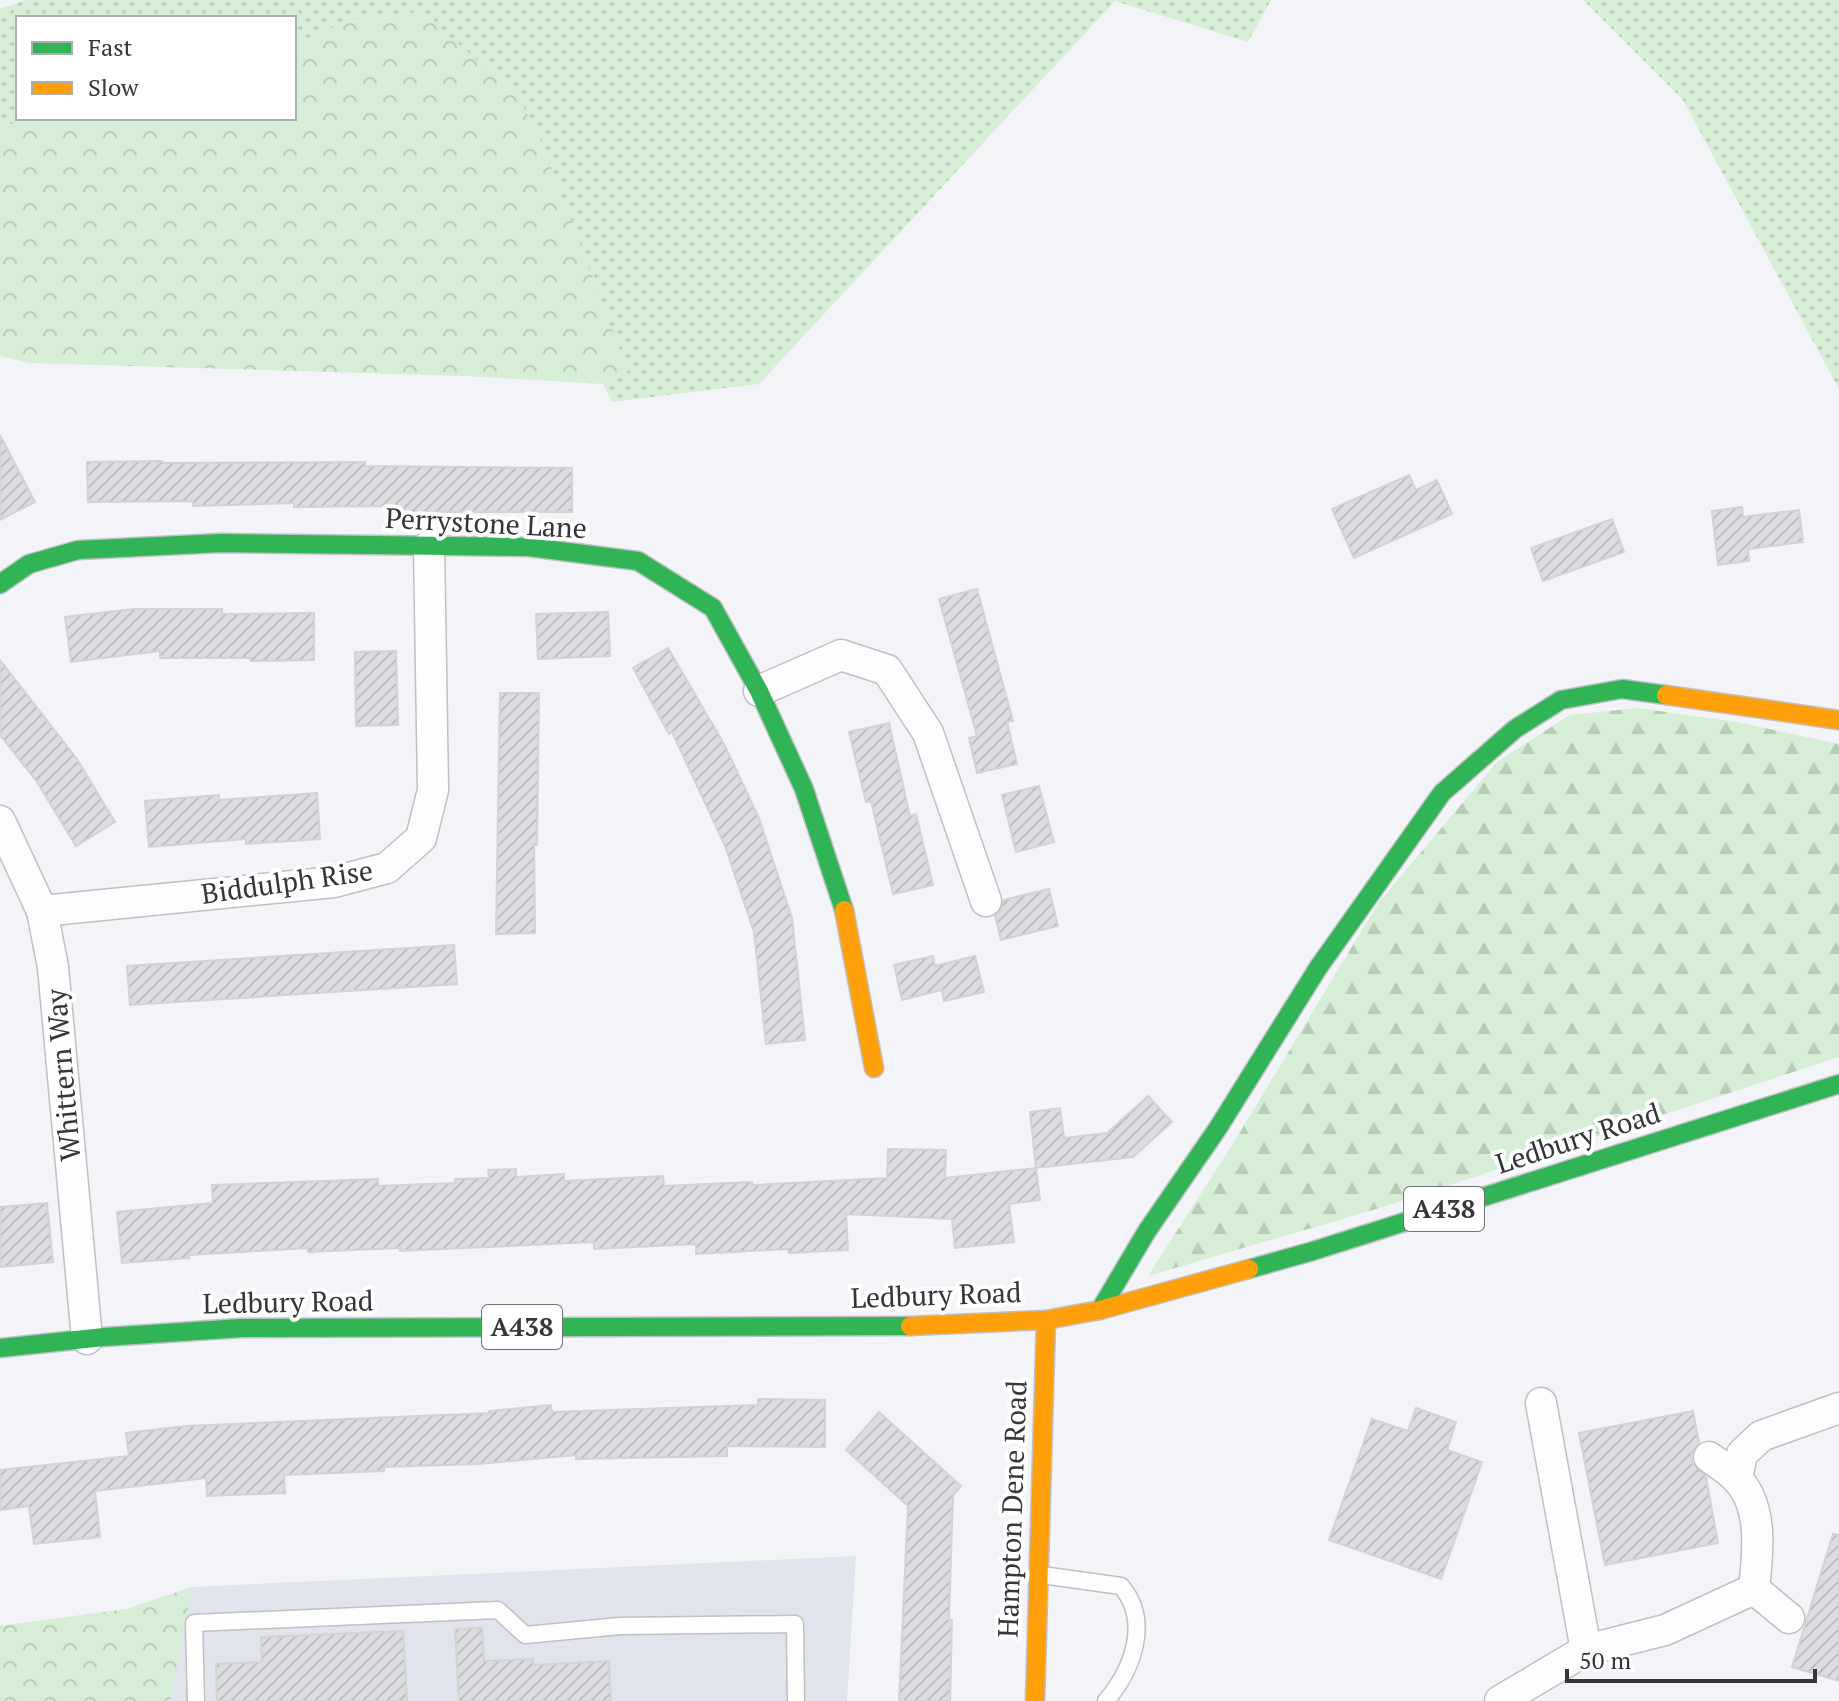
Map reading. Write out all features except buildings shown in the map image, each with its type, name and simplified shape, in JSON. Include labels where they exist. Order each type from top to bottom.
[{"type":"main road","name":"Perrystone Lane","points":[[0,584],[29,564],[78,550],[221,543],[529,547],[638,561],[713,608],[759,691],[804,789],[847,918],[874,1068]]},
{"type":"main road","points":[[1100,1310],[1147,1231],[1218,1128],[1318,968],[1442,793],[1515,729],[1561,700],[1622,689],[1839,720]]},
{"type":"main road","name":"Ledbury Road","points":[[0,1348],[260,1328],[898,1326],[1046,1320],[1100,1310],[1328,1246],[1839,1084]]},
{"type":"main road","name":"Hampton Dene Road","points":[[1035,1701],[1036,1574],[1046,1320]]},
{"type":"street","name":"Biddulph Rise","points":[[42,911],[334,882],[387,868],[421,838],[433,790],[429,546]]},
{"type":"street","points":[[759,691],[841,655],[887,670],[928,733],[986,901]]},
{"type":"street","name":"Whittern Way","points":[[0,821],[42,911],[53,967],[87,1339]]},
{"type":"street","points":[[1541,1403],[1586,1650]]},
{"type":"street","points":[[1737,1478],[1742,1454],[1761,1436],[1839,1408]]},
{"type":"street","points":[[1709,1457],[1737,1478],[1754,1508],[1758,1553],[1754,1589]]},
{"type":"street","points":[[1500,1701],[1586,1650],[1665,1630],[1754,1589]]},
{"type":"street","points":[[1754,1589],[1789,1618]]},
{"type":"lane","points":[[1036,1574],[1121,1586],[1132,1600],[1137,1619],[1134,1651],[1124,1676],[1106,1701]]},
{"type":"lane","points":[[196,1701],[194,1623],[498,1610],[525,1635],[620,1626],[795,1624],[796,1701]]},
{"type":"shaded area","points":[[856,1556],[847,1701],[0,1701],[0,1626],[127,1609],[192,1587]]},
{"type":"green space","points":[[26,0],[1271,0],[1248,42],[1115,1],[759,384],[612,402],[603,384],[628,371],[352,19],[296,43],[296,16],[16,16],[16,120],[34,120],[0,126],[0,9]]},
{"type":"green space","points":[[1583,0],[1839,0],[1839,389],[1683,100]]},
{"type":"green space","points":[[422,12],[518,96],[541,141],[628,371],[603,384],[465,376],[29,363],[0,356],[0,126],[34,120],[296,120],[296,43],[352,19]]},
{"type":"green space","points":[[1638,708],[1737,722],[1839,744],[1839,1057],[1383,1207],[1148,1276],[1234,1142],[1379,902],[1497,762],[1570,715]]},
{"type":"green space","points":[[192,1587],[170,1701],[0,1701],[0,1626],[127,1609]]},
{"type":"traffic: fast","points":[[0,584],[29,564],[78,550],[221,543],[529,547],[638,561],[713,608],[759,691],[804,789],[844,910]]},
{"type":"traffic: fast","points":[[1100,1310],[1147,1231],[1218,1128],[1318,968],[1442,793],[1515,729],[1561,700],[1622,689],[1666,695]]},
{"type":"traffic: fast","points":[[1249,1269],[1839,1084]]},
{"type":"traffic: fast","points":[[0,1348],[242,1328],[910,1326]]},
{"type":"traffic: slow","points":[[1666,695],[1839,720]]},
{"type":"traffic: slow","points":[[844,910],[874,1068]]},
{"type":"traffic: slow","points":[[910,1326],[1046,1320],[1100,1310],[1249,1269]]},
{"type":"traffic: slow","points":[[1035,1701],[1046,1320]]}]
